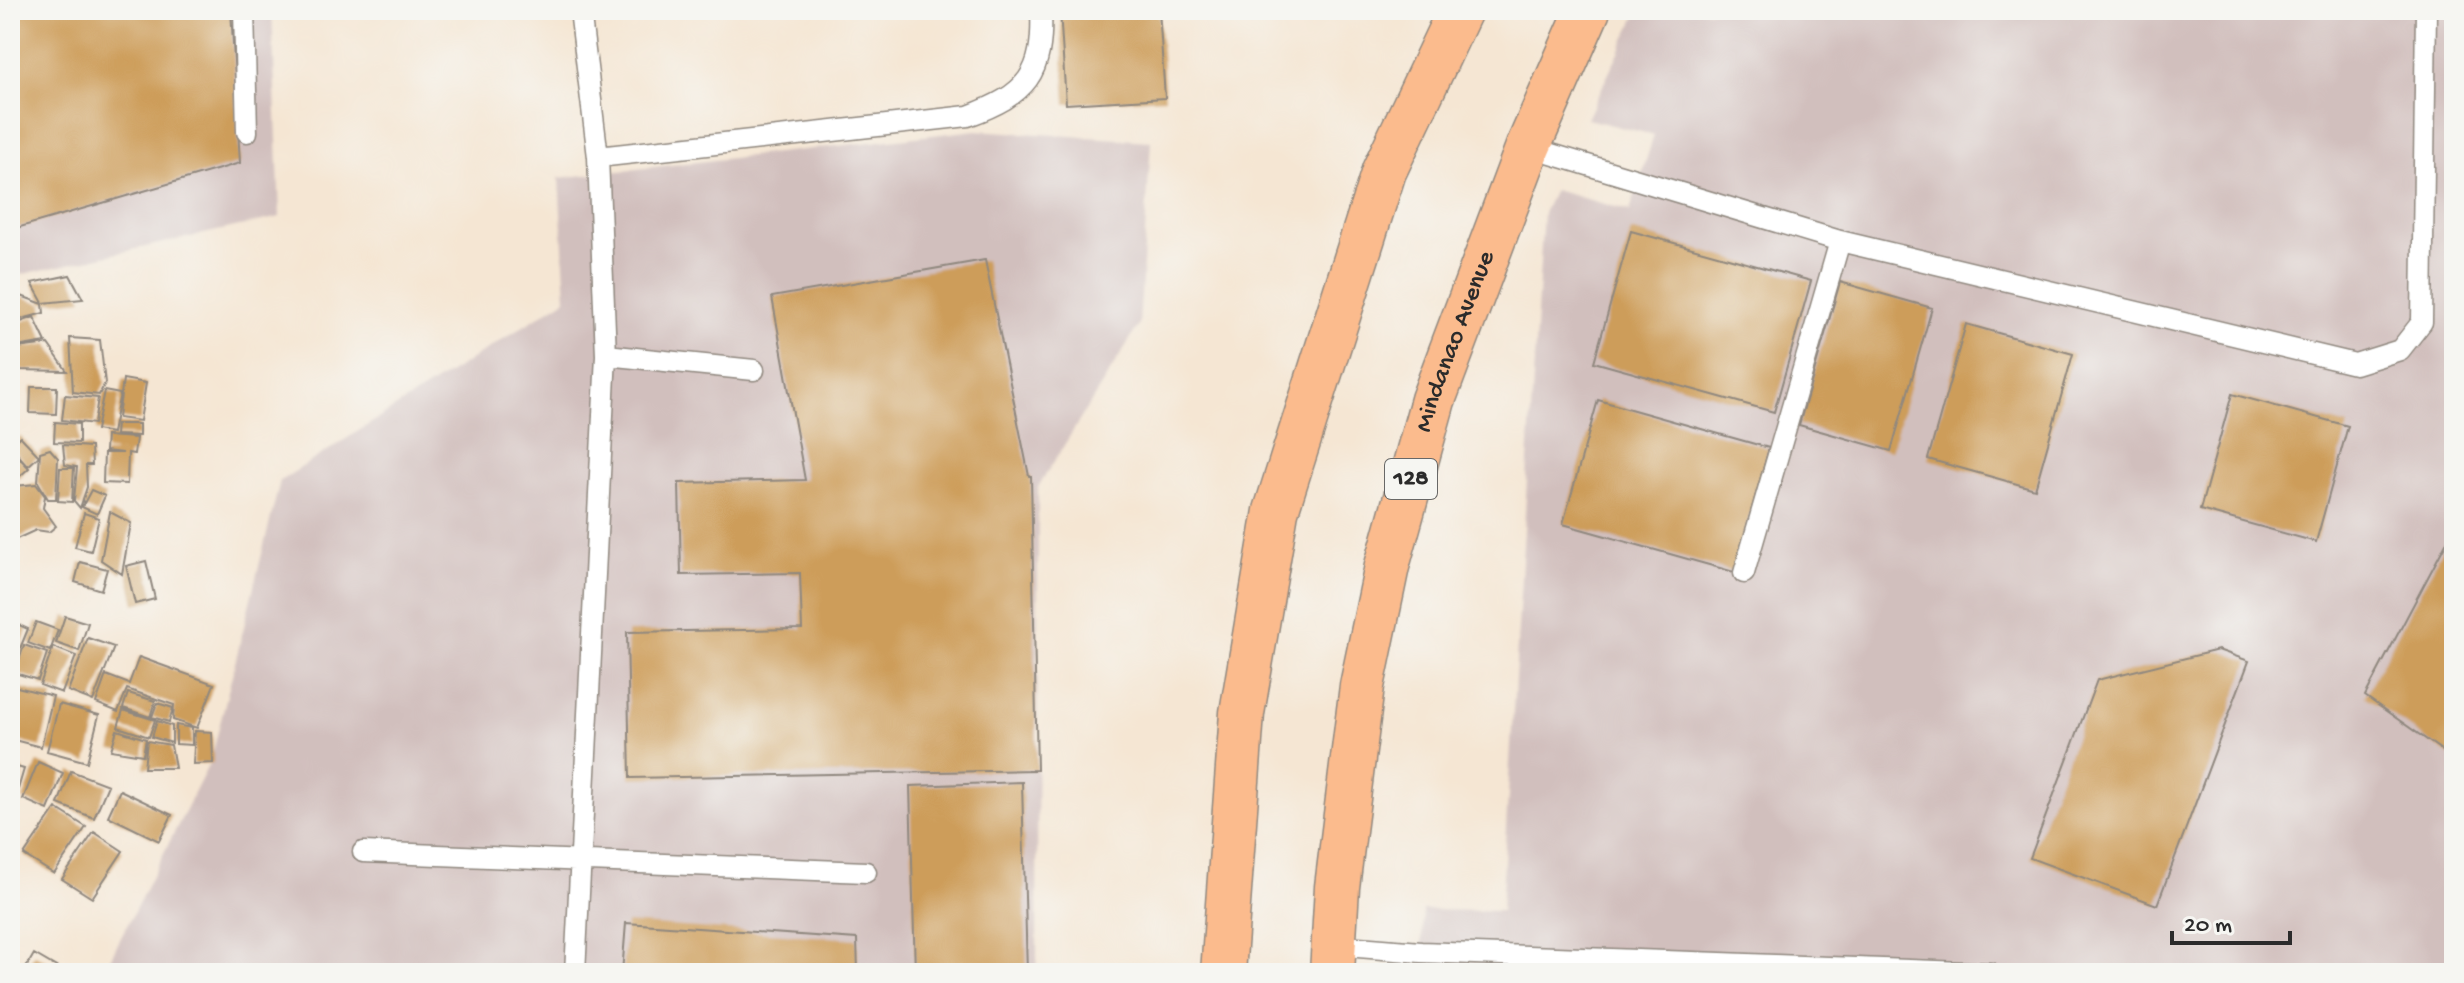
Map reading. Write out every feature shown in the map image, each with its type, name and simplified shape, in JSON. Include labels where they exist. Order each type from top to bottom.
[{"type":"main road","points":[[1223,973],[1242,713],[1276,511],[1384,171],[1460,10]]},
{"type":"main road","name":"Mindanao Avenue","points":[[1333,959],[1337,887],[1362,686],[1387,566],[1433,400],[1528,147],[1588,10]]},
{"type":"lane","points":[[244,10],[247,132]]},
{"type":"lane","points":[[575,973],[606,355],[598,157],[580,10]]},
{"type":"lane","points":[[598,157],[968,116],[998,105],[1026,84],[1038,59],[1041,10]]},
{"type":"lane","points":[[1528,147],[1840,241],[2355,364],[2400,350],[2422,322],[2426,10]]},
{"type":"lane","points":[[1744,573],[1840,241]]},
{"type":"lane","points":[[606,355],[754,370]]},
{"type":"lane","points":[[363,852],[866,872]]},
{"type":"lane","points":[[1333,959],[1421,952],[1990,973]]},
{"type":"shaded area","points":[[10,10],[272,10],[280,217],[10,277]]},
{"type":"shaded area","points":[[1639,10],[2454,10],[2454,973],[1421,973],[1423,910],[1501,911],[1543,213],[1554,190],[1630,211],[1654,135],[1587,119]]},
{"type":"shaded area","points":[[976,130],[1151,141],[1139,325],[1038,487],[1037,973],[103,973],[211,760],[280,481],[566,299],[559,178]]},
{"type":"building","points":[[10,10],[231,10],[240,163],[10,230]]},
{"type":"building","points":[[1060,10],[1159,10],[1165,98],[1066,104]]},
{"type":"building","points":[[1631,231],[1811,281],[1774,412],[1594,362]]},
{"type":"building","points":[[985,260],[1031,476],[1037,770],[630,778],[627,632],[802,629],[800,573],[681,575],[679,483],[805,480],[772,297]]},
{"type":"building","points":[[70,275],[83,299],[43,303],[32,283]]},
{"type":"building","points":[[1840,282],[1932,308],[1891,451],[1799,425]]},
{"type":"building","points":[[13,293],[43,304],[44,313],[14,321]]},
{"type":"building","points":[[34,317],[46,342],[10,348],[10,326]]},
{"type":"building","points":[[1966,324],[2073,354],[2035,489],[1928,459]]},
{"type":"building","points":[[70,338],[100,340],[105,383],[99,395],[73,392]]},
{"type":"building","points":[[48,344],[67,371],[18,370],[17,348]]},
{"type":"building","points":[[10,354],[15,354],[12,386],[10,386]]},
{"type":"building","points":[[123,379],[146,383],[140,421],[118,418]]},
{"type":"building","points":[[31,387],[57,387],[56,414],[30,413]]},
{"type":"building","points":[[104,391],[120,394],[112,433],[96,430]]},
{"type":"building","points":[[2232,394],[2348,426],[2316,542],[2200,510]]},
{"type":"building","points":[[65,395],[98,398],[94,424],[62,420]]},
{"type":"building","points":[[1598,400],[1769,448],[1734,572],[1563,524]]},
{"type":"building","points":[[55,422],[79,424],[79,443],[54,442]]},
{"type":"building","points":[[116,424],[139,424],[139,436],[115,435]]},
{"type":"building","points":[[20,436],[39,456],[28,466],[10,446]]},
{"type":"building","points":[[106,436],[136,438],[134,454],[128,453],[127,484],[103,483],[104,453],[123,453],[105,451]]},
{"type":"building","points":[[63,445],[91,447],[92,465],[86,465],[87,487],[80,508],[74,501],[77,467],[65,465]]},
{"type":"building","points":[[10,448],[29,468],[10,485]]},
{"type":"building","points":[[50,449],[58,458],[56,499],[48,499],[38,482],[40,452]]},
{"type":"building","points":[[60,468],[74,468],[72,502],[58,501]]},
{"type":"building","points":[[36,484],[45,496],[43,508],[56,526],[49,532],[36,530],[10,542],[15,486]]},
{"type":"building","points":[[91,490],[105,496],[97,514],[82,507]]},
{"type":"building","points":[[110,512],[131,523],[122,574],[101,560]]},
{"type":"building","points":[[84,513],[99,518],[91,551],[75,547]]},
{"type":"building","points":[[2454,528],[2454,759],[2365,696]]},
{"type":"building","points":[[146,561],[155,599],[135,604],[126,566]]},
{"type":"building","points":[[80,562],[107,569],[101,590],[75,582]]},
{"type":"building","points":[[65,616],[88,623],[79,651],[56,643]]},
{"type":"building","points":[[10,621],[28,629],[14,663],[10,661]]},
{"type":"building","points":[[36,622],[58,630],[50,651],[28,643]]},
{"type":"building","points":[[88,638],[114,647],[93,701],[68,691]]},
{"type":"building","points":[[24,645],[47,653],[38,680],[15,673]]},
{"type":"building","points":[[53,647],[76,656],[62,693],[40,685]]},
{"type":"building","points":[[2218,650],[2249,661],[2157,905],[2030,858],[2097,680]]},
{"type":"building","points":[[139,657],[214,684],[197,728],[173,720],[174,705],[127,689],[118,712],[96,703],[106,675],[129,684]]},
{"type":"building","points":[[13,686],[53,696],[41,747],[10,739]]},
{"type":"building","points":[[128,693],[155,701],[150,717],[123,708]]},
{"type":"building","points":[[157,703],[173,708],[169,722],[152,717]]},
{"type":"building","points":[[59,704],[99,715],[87,762],[47,751]]},
{"type":"building","points":[[123,710],[155,720],[149,737],[118,727]]},
{"type":"building","points":[[157,721],[172,726],[172,743],[152,737]]},
{"type":"building","points":[[176,725],[192,728],[192,745],[176,744]]},
{"type":"building","points":[[117,730],[146,739],[143,755],[111,750]]},
{"type":"building","points":[[195,731],[212,732],[213,763],[193,764]]},
{"type":"building","points":[[147,741],[171,745],[175,768],[144,768]]},
{"type":"building","points":[[38,762],[63,773],[48,810],[23,799]]},
{"type":"building","points":[[10,765],[24,769],[11,813],[10,813]]},
{"type":"building","points":[[71,771],[108,785],[94,818],[58,804]]},
{"type":"building","points":[[1022,782],[1027,973],[915,973],[910,786]]},
{"type":"building","points":[[120,790],[172,815],[159,841],[108,816]]},
{"type":"building","points":[[56,808],[86,827],[54,874],[24,855]]},
{"type":"building","points":[[94,832],[123,851],[92,898],[62,879]]},
{"type":"building","points":[[626,923],[857,939],[858,973],[622,973]]},
{"type":"building","points":[[34,954],[63,971],[62,973],[23,973]]}]
